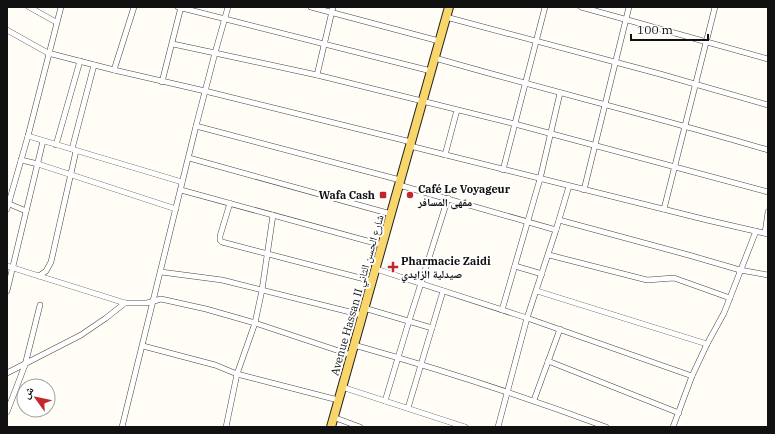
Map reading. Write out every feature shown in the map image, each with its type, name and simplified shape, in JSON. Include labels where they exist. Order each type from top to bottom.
[{"type":"main road","name":"Avenue Hassan II شارع الحسن الثاني","points":[[331,427],[448,7]]},
{"type":"street","points":[[29,7],[56,22]]},
{"type":"street","points":[[7,209],[28,136],[61,7]]},
{"type":"street","points":[[114,70],[134,7]]},
{"type":"street","points":[[162,82],[173,44],[180,7],[431,71]]},
{"type":"street","points":[[122,427],[196,126],[206,91],[214,53],[228,7]]},
{"type":"street","points":[[311,7],[332,10],[439,41]]},
{"type":"street","points":[[503,170],[545,7]]},
{"type":"street","points":[[581,7],[598,9],[626,20],[768,59]]},
{"type":"street","points":[[584,190],[630,7]]},
{"type":"street","points":[[664,209],[715,7]]},
{"type":"street","points":[[317,75],[332,10]]},
{"type":"street","points":[[446,17],[616,62],[768,105]]},
{"type":"street","points":[[7,30],[48,53],[162,82],[206,91],[410,144],[445,155],[584,190],[766,233],[768,212]]},
{"type":"street","points":[[173,44],[317,75],[515,124],[550,135],[675,166],[768,192]]},
{"type":"street","points":[[435,58],[768,150]]},
{"type":"street","points":[[56,145],[80,61]]},
{"type":"street","points":[[39,276],[46,271],[51,262],[74,150],[94,65]]},
{"type":"street","points":[[502,310],[540,179],[560,93]]},
{"type":"street","points":[[445,155],[457,110]]},
{"type":"street","points":[[196,126],[400,183],[556,230]]},
{"type":"street","points":[[28,136],[182,182]]},
{"type":"street","points":[[7,291],[10,267],[26,211],[43,141]]},
{"type":"street","points":[[188,158],[391,214]]},
{"type":"street","points":[[21,160],[38,164],[176,209]]},
{"type":"street","points":[[498,427],[527,318],[549,255],[569,186]]},
{"type":"street","points":[[181,190],[382,245]]},
{"type":"street","points":[[385,401],[448,198]]},
{"type":"street","points":[[8,203],[26,211]]},
{"type":"street","points":[[230,203],[220,236],[220,240],[226,244],[372,281]]},
{"type":"street","points":[[226,427],[237,374],[255,323],[268,254],[273,215]]},
{"type":"street","points":[[559,220],[669,249],[740,270],[768,275]]},
{"type":"street","points":[[673,427],[692,376],[707,344],[719,324],[756,231]]},
{"type":"street","points":[[549,255],[647,280],[674,278],[730,298]]},
{"type":"street","points":[[515,266],[542,274]]},
{"type":"street","points":[[10,267],[125,302],[147,304],[161,299],[206,309],[255,323],[351,355]]},
{"type":"street","points":[[376,269],[560,329],[692,376]]},
{"type":"street","points":[[161,272],[222,280],[262,290],[409,321],[432,328]]},
{"type":"street","points":[[408,408],[443,291]]},
{"type":"street","points":[[537,291],[707,344]]},
{"type":"street","points":[[7,373],[81,335],[106,318],[125,302]]},
{"type":"street","points":[[7,412],[25,365],[40,305]]},
{"type":"street","points":[[534,400],[560,329]]},
{"type":"street","points":[[354,345],[421,364],[534,400],[606,427]]},
{"type":"street","points":[[143,346],[215,365],[237,374],[338,400]]},
{"type":"street","points":[[548,361],[679,413]]},
{"type":"street","points":[[342,387],[465,427]]},
{"type":"street","points":[[333,417],[360,427]]},
{"type":"place","name":"Wafa Cash","points":[[383,195]]},
{"type":"place","name":"Café Le Voyageur مقهى المسافر","points":[[410,195]]},
{"type":"place","name":"Pharmacie Zaidi صيدلية الزايدي","points":[[393,267]]}]
